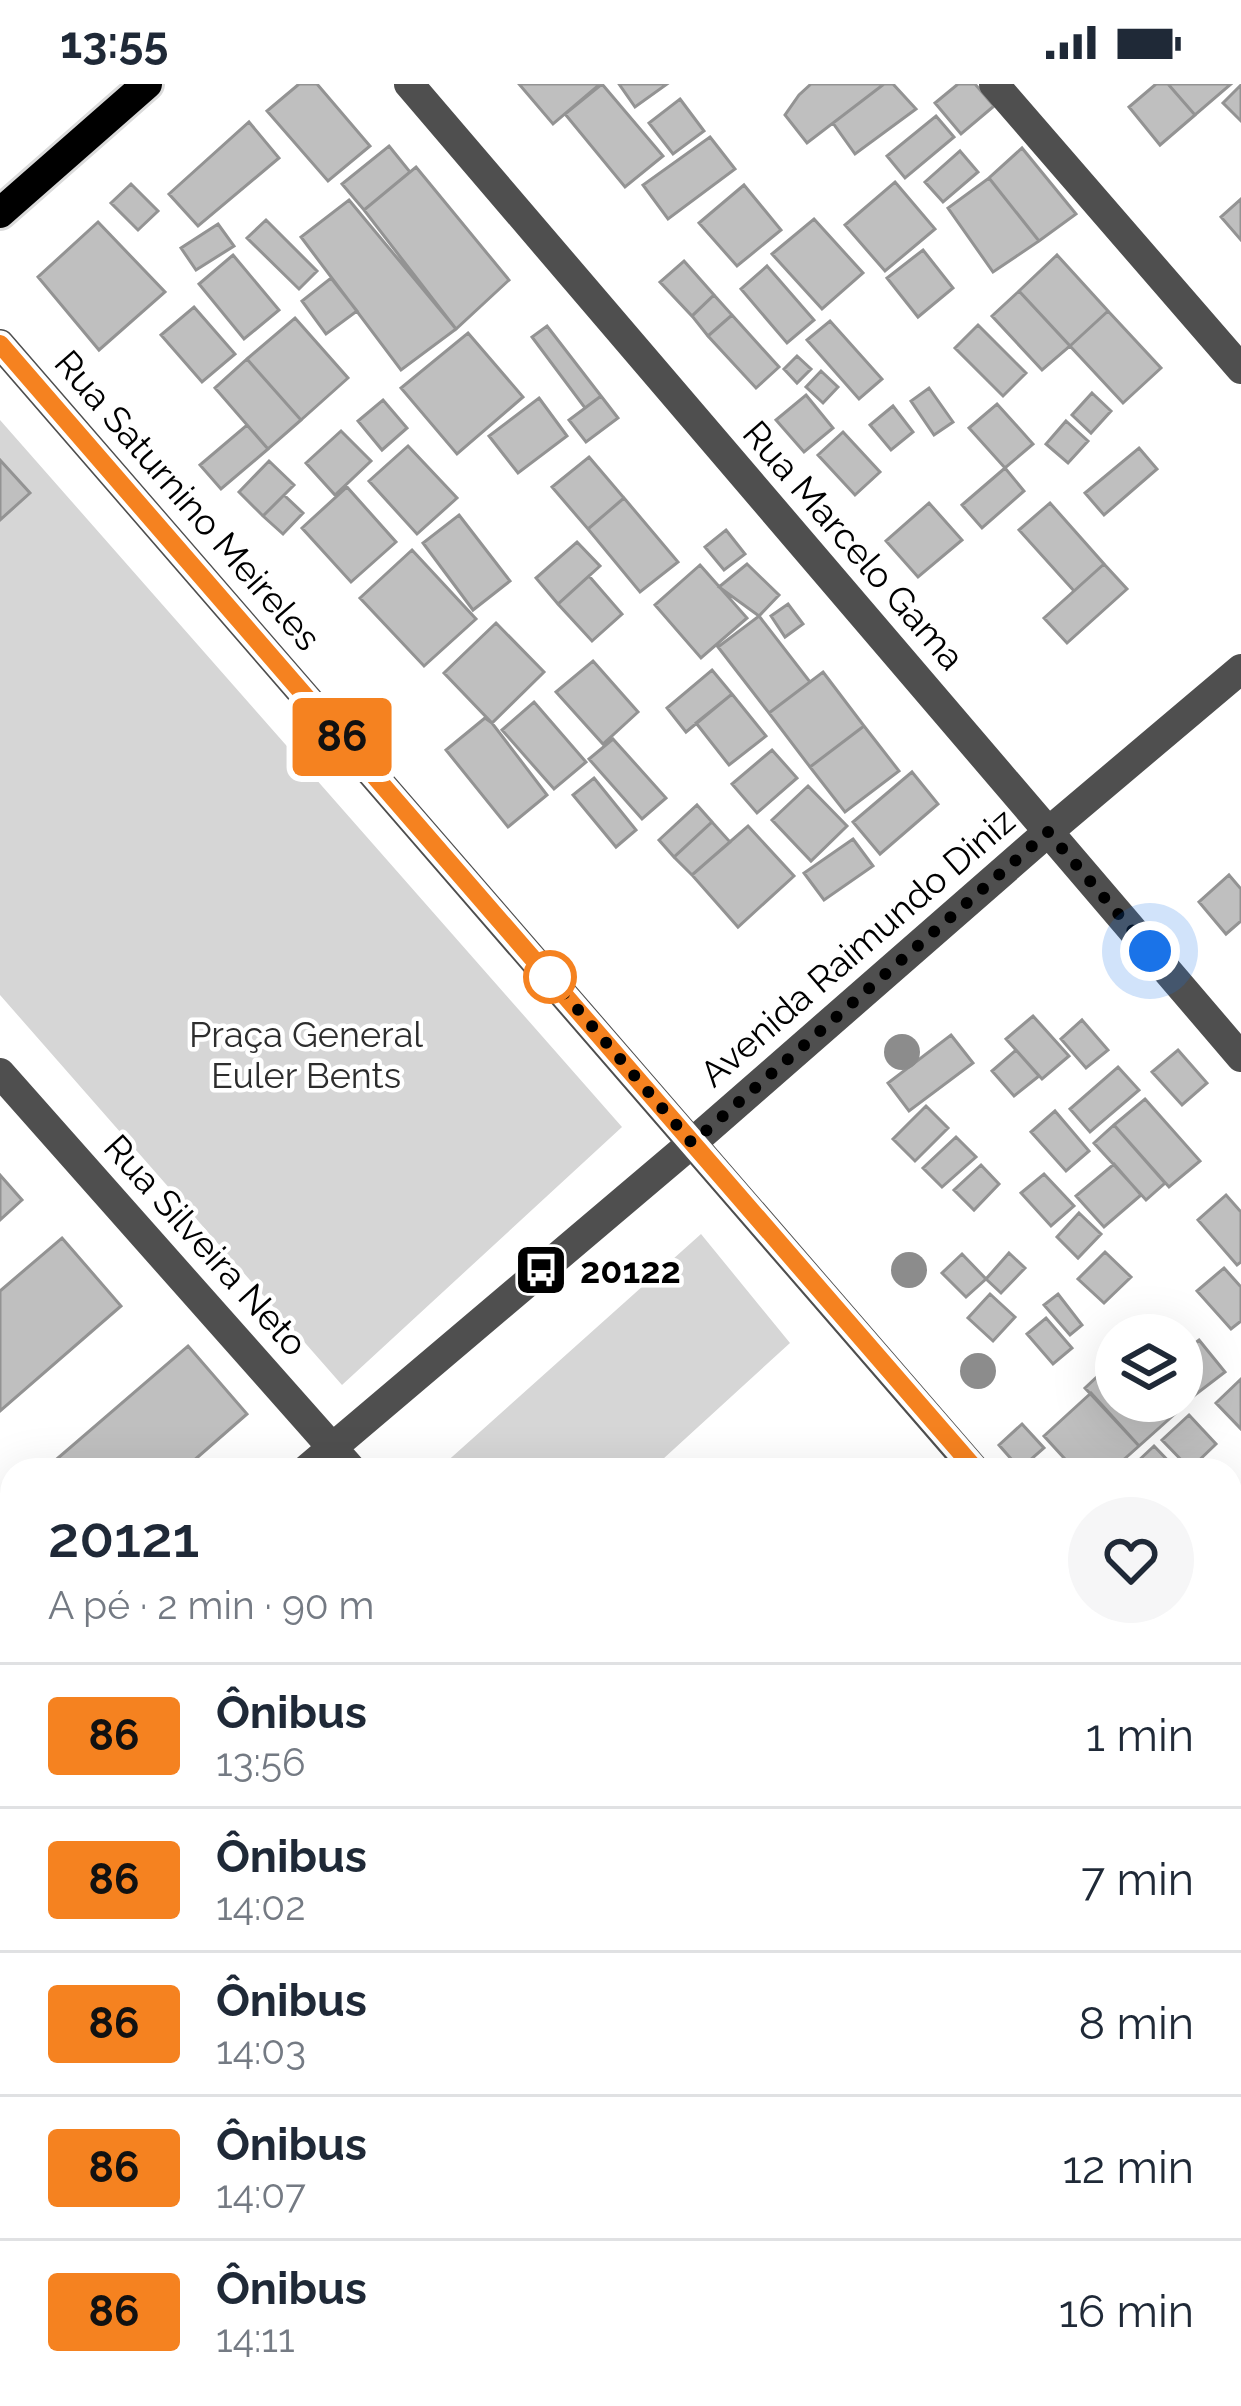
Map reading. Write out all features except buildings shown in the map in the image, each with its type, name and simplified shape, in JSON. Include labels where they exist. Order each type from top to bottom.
[{"type":"main road","points":[[0,213],[146,84]]},
{"type":"street","name":"Rua Marcelo Gama","points":[[409,84],[1241,1057]]},
{"type":"street","points":[[994,84],[1241,369]]},
{"type":"street","name":"Rua Saturnino Meireles","points":[[0,344],[966,1458]]},
{"type":"street","name":"Avenida Raimundo Diniz","points":[[342,1458],[692,1143],[1241,669]]},
{"type":"street","name":"Rua Silveira Neto","points":[[0,1073],[342,1458]]},
{"type":"green space","name":"Praça General Euler Bents","points":[[0,420],[622,1127],[342,1385],[0,995]]},
{"type":"green space","points":[[701,1234],[790,1343],[664,1458],[451,1458]]},
{"type":"bus line","name":"86","points":[[0,344],[966,1458]]},
{"type":"place","name":"20122","points":[[541,1270]]},
{"type":"route","points":[[550,977],[692,1143],[1048,832],[1150,951]]}]
